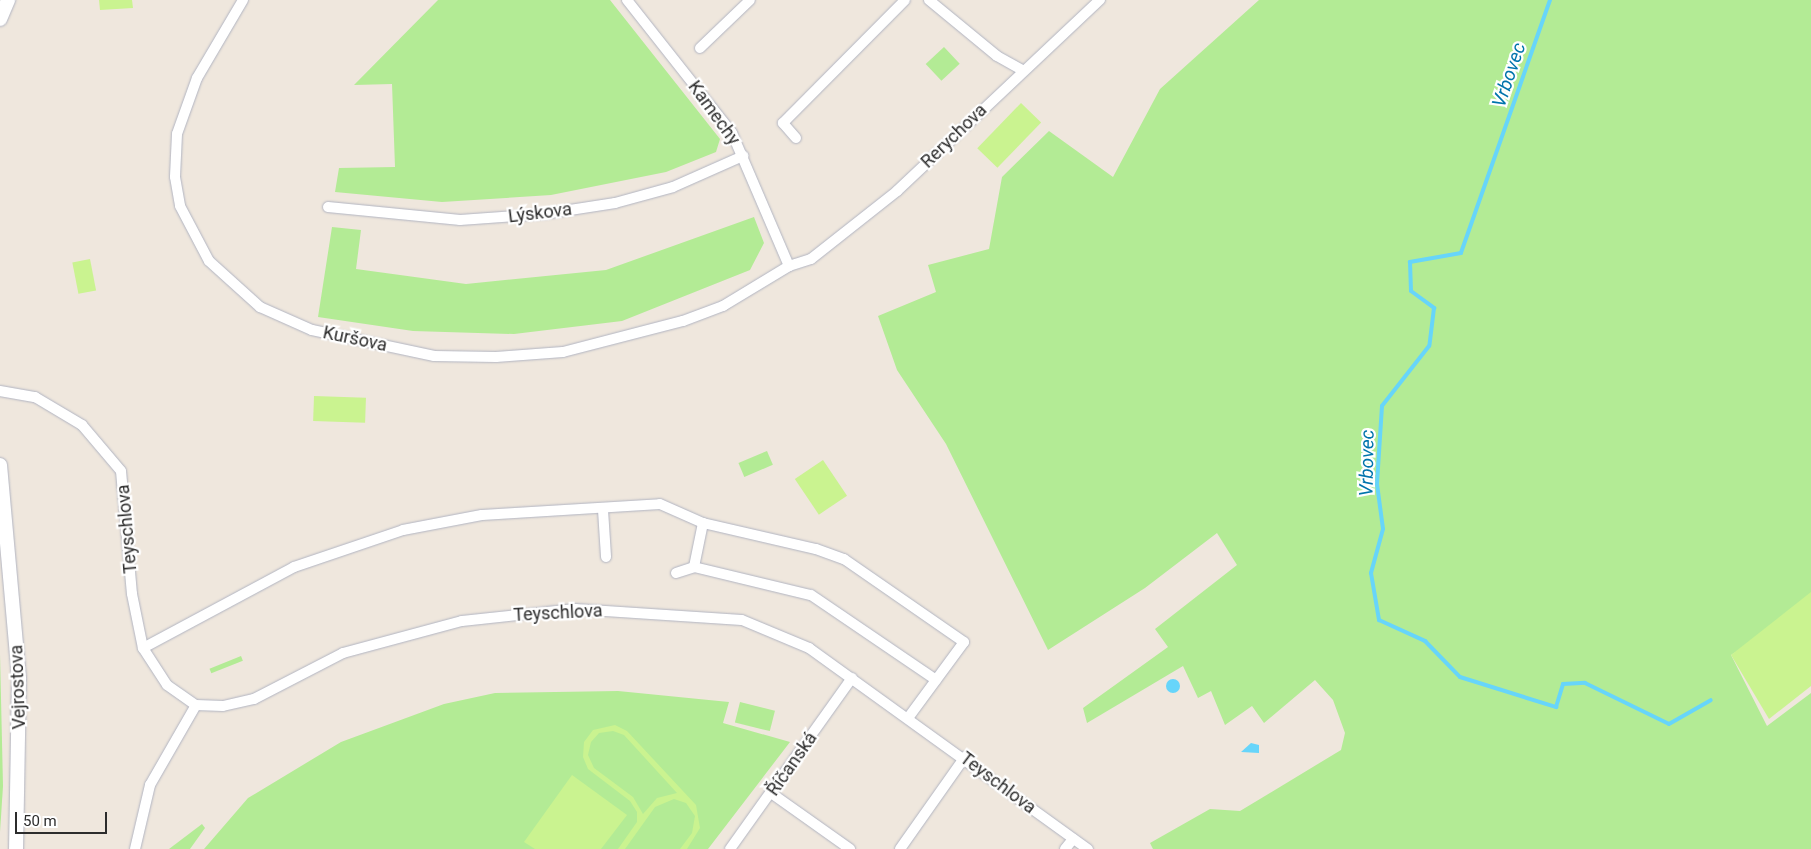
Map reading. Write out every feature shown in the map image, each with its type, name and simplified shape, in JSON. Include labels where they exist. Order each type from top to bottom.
[{"type":"street","points":[[0,19],[8,0]]},
{"type":"street","name":"Kuršova","points":[[243,0],[198,78],[180,121],[175,178],[189,228],[209,261],[236,290],[284,320],[342,339],[434,356],[529,356],[634,336],[683,321],[731,303],[790,266]]},
{"type":"street","name":"Kamechy","points":[[627,0],[732,133],[744,156],[790,266]]},
{"type":"street","points":[[700,48],[750,0]]},
{"type":"street","points":[[796,138],[783,123],[905,0]]},
{"type":"street","points":[[929,0],[997,56],[1022,70]]},
{"type":"street","name":"Rerychova","points":[[790,266],[811,259],[864,220],[1022,70],[1100,0]]},
{"type":"street","name":"Lýskova","points":[[328,207],[460,220],[544,214],[615,203],[673,187],[744,156]]},
{"type":"street","name":"Teyschlova","points":[[0,391],[34,397],[82,425],[121,470],[132,594],[143,648],[167,685],[196,705],[222,706],[254,699],[343,653],[462,621],[575,609],[742,620],[810,648],[965,757],[1088,849]]},
{"type":"street","name":"Vejrostova","points":[[0,465],[19,679],[16,849]]},
{"type":"street","points":[[143,648],[294,568],[403,530],[482,515],[603,510],[660,504],[703,523],[816,548],[876,578],[964,642],[908,718]]},
{"type":"street","points":[[603,510],[606,556]]},
{"type":"street","points":[[694,567],[703,523]]},
{"type":"street","points":[[676,573],[694,567],[811,595],[936,680]]},
{"type":"street","name":"Říčanská","points":[[730,849],[852,678]]},
{"type":"street","points":[[135,849],[150,785],[196,705]]},
{"type":"street","points":[[900,849],[965,757]]},
{"type":"street","points":[[771,793],[850,849]]},
{"type":"street","points":[[1065,849],[1073,839]]},
{"type":"green space","points":[[99,0],[132,0],[133,8],[100,10]]},
{"type":"green space","points":[[438,0],[610,0],[720,139],[716,152],[666,172],[551,195],[442,202],[335,192],[339,168],[395,167],[392,84],[354,85]]},
{"type":"green space","points":[[1259,0],[1811,0],[1811,604],[1731,655],[1767,726],[1811,693],[1811,849],[1153,849],[1150,843],[1210,809],[1240,811],[1341,750],[1345,733],[1333,700],[1315,680],[1264,723],[1252,706],[1225,725],[1211,691],[1198,698],[1183,666],[1087,723],[1083,708],[1168,647],[1155,629],[1237,565],[1217,533],[1145,588],[1048,650],[946,444],[897,370],[878,316],[936,292],[928,265],[989,249],[1002,177],[1049,131],[1113,177],[1160,89]]},
{"type":"green space","points":[[944,47],[960,64],[941,81],[926,64]]},
{"type":"green space","points":[[1021,103],[1041,122],[997,168],[977,148]]},
{"type":"green space","points":[[754,217],[764,243],[750,270],[622,321],[514,334],[413,331],[318,317],[332,227],[361,230],[356,269],[466,284],[606,270]]},
{"type":"green space","points":[[90,259],[96,290],[78,294],[72,262]]},
{"type":"green space","points":[[314,396],[366,398],[365,423],[313,421]]},
{"type":"green space","points":[[767,451],[773,465],[744,477],[738,463]]},
{"type":"green space","points":[[823,460],[847,496],[819,515],[795,479]]},
{"type":"green space","points":[[1811,592],[1811,686],[1769,719],[1731,655]]},
{"type":"green space","points":[[0,654],[3,786],[0,832]]},
{"type":"green space","points":[[241,656],[243,661],[211,673],[209,669]]},
{"type":"green space","points":[[618,691],[729,702],[723,723],[790,742],[708,849],[204,849],[248,798],[341,742],[444,704],[495,693]]},
{"type":"green space","points":[[740,702],[775,711],[770,731],[735,722]]},
{"type":"green space","points":[[615,725],[627,731],[696,805],[700,828],[687,849],[680,849],[692,833],[695,816],[686,803],[674,799],[655,807],[625,849],[618,849],[637,822],[637,812],[630,801],[588,769],[583,757],[584,742],[593,730]],"holes":[[[613,731],[624,735],[677,793],[657,798],[643,814],[633,797],[594,768],[588,755],[591,742],[599,733]]]},
{"type":"green space","points":[[572,775],[627,815],[601,849],[535,849],[524,842]]},
{"type":"green space","points":[[202,824],[205,828],[190,849],[169,849]]},
{"type":"water","points":[[1170,679],[1176,679],[1180,686],[1176,693],[1170,693],[1166,689],[1166,683]]},
{"type":"water","points":[[1251,743],[1259,745],[1259,753],[1241,752]]},
{"type":"waterway","name":"Vrbovec","points":[[1550,0],[1461,253],[1410,262],[1411,291],[1434,308],[1429,346],[1382,406],[1377,484],[1383,529],[1371,573],[1379,620],[1425,641],[1460,677],[1556,707],[1563,684],[1585,683],[1669,724],[1711,700]]}]
